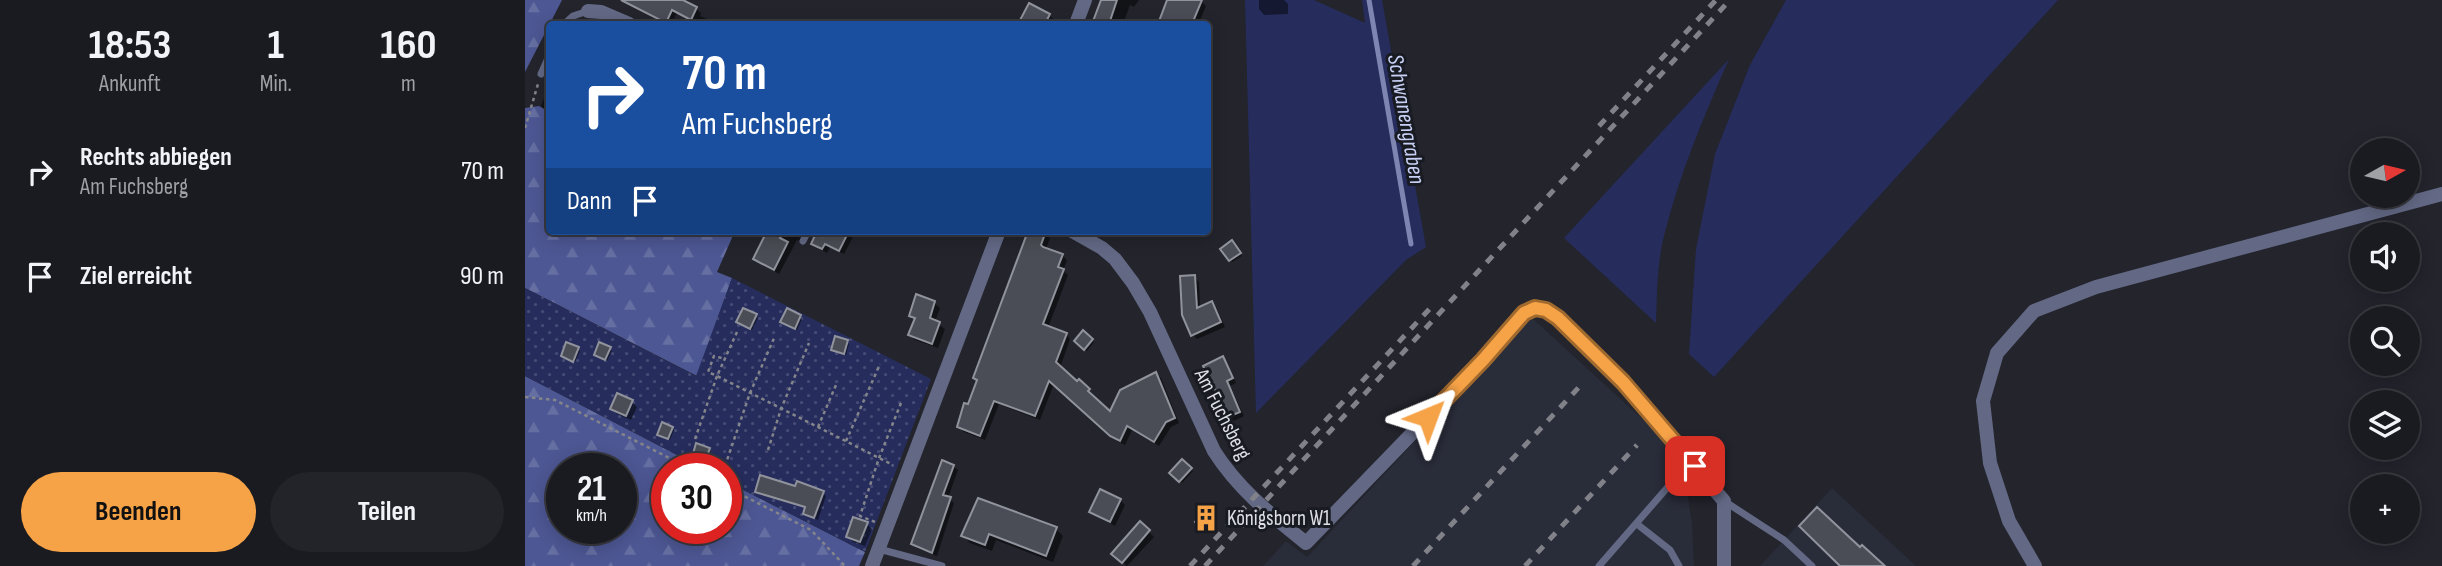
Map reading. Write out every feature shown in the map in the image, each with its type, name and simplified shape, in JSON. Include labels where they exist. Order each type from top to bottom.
[{"type":"street","points":[[1077,21],[1085,0]]},
{"type":"street","points":[[588,10],[622,21]]},
{"type":"street","points":[[2035,566],[2009,521],[1990,463],[1983,401],[1997,353],[2033,311],[2096,287],[2442,194]]},
{"type":"street","points":[[872,566],[998,235]]},
{"type":"street","name":"Am Fuchsberg","points":[[1079,235],[1115,259],[1133,283],[1150,312],[1214,451],[1226,469],[1239,486],[1305,543],[1483,360],[1524,313],[1535,308],[1546,310],[1558,318],[1623,382],[1724,501]]},
{"type":"street","points":[[1724,501],[1724,566]]},
{"type":"lane","points":[[567,21],[588,10]]},
{"type":"lane","points":[[541,75],[546,63]]},
{"type":"lane","points":[[803,241],[806,235]]},
{"type":"lane","points":[[1599,566],[1667,488]]},
{"type":"lane","points":[[1724,501],[1784,540],[1812,566]]},
{"type":"lane","points":[[1637,523],[1670,550],[1679,566]]},
{"type":"lane","points":[[878,549],[942,566]]},
{"type":"path","points":[[525,128],[541,75]]},
{"type":"path","points":[[695,439],[717,376],[737,332]]},
{"type":"path","points":[[729,453],[750,393],[775,336]]},
{"type":"path","points":[[768,450],[781,409],[809,343]]},
{"type":"path","points":[[725,359],[714,356],[708,372],[908,474]]},
{"type":"path","points":[[846,442],[880,364]]},
{"type":"path","points":[[818,428],[836,385]]},
{"type":"path","points":[[525,397],[555,400],[659,453]]},
{"type":"path","points":[[888,527],[860,516],[901,403]]},
{"type":"path","points":[[742,495],[811,530],[845,566]]},
{"type":"shaded area","points":[[1245,0],[1314,0],[1365,23],[1362,0],[1382,0],[1426,247],[1406,260],[1256,413]]},
{"type":"shaded area","points":[[1786,0],[2058,0],[1714,377],[1689,354],[1696,249],[1715,154],[1750,65]]},
{"type":"shaded area","points":[[1729,59],[1693,144],[1671,210],[1660,254],[1656,323],[1564,238]]},
{"type":"shaded area","points":[[732,278],[931,379],[865,552],[742,489],[742,453],[673,453],[525,376],[525,288],[696,376]]},
{"type":"shaded area","points":[[1531,317],[1650,426],[1683,465],[1692,523],[1694,566],[1263,566],[1286,541],[1307,557]]},
{"type":"shaded area","points":[[1832,488],[1916,566],[1760,566]]},
{"type":"green space","points":[[525,0],[562,0],[551,21],[546,21],[546,31],[525,72]]},
{"type":"green space","points":[[539,106],[546,110],[546,235],[733,235],[717,272],[732,278],[697,376],[525,288],[525,108]]},
{"type":"green space","points":[[525,376],[673,453],[651,453],[651,544],[742,544],[742,489],[865,552],[859,566],[525,566]]},
{"type":"building","points":[[621,0],[683,0],[697,7],[691,20],[672,10],[667,21]]},
{"type":"building","points":[[1101,0],[1117,0],[1110,21],[1093,21]]},
{"type":"building","points":[[1167,0],[1202,0],[1193,21],[1159,21]]},
{"type":"building","points":[[1029,3],[1050,14],[1046,21],[1020,21]]},
{"type":"building","points":[[765,235],[782,235],[780,238],[788,242],[774,270],[753,259]]},
{"type":"building","points":[[815,235],[847,235],[839,251],[825,244],[822,249],[811,244]]},
{"type":"building","points":[[1027,235],[1045,235],[1041,245],[1063,254],[1058,267],[1064,269],[1043,324],[1067,333],[1056,362],[1077,381],[1079,379],[1110,411],[1120,390],[1156,372],[1175,418],[1166,422],[1154,442],[1127,426],[1120,441],[1110,436],[1049,381],[1035,416],[994,401],[980,436],[957,427],[964,403],[968,404],[977,380],[973,378]]},
{"type":"building","points":[[1232,240],[1241,253],[1229,261],[1220,249]]},
{"type":"building","points":[[1195,275],[1197,308],[1212,301],[1221,322],[1191,336],[1182,315],[1180,276]]},
{"type":"building","points":[[916,294],[935,301],[930,318],[940,322],[932,344],[908,335],[915,318],[909,316]]},
{"type":"building","points":[[743,308],[757,314],[750,329],[736,322]]},
{"type":"building","points":[[787,308],[801,315],[795,329],[780,322]]},
{"type":"building","points":[[1083,330],[1093,339],[1084,350],[1074,341]]},
{"type":"building","points":[[835,336],[848,340],[844,354],[831,350]]},
{"type":"building","points":[[566,342],[579,347],[573,362],[561,356]]},
{"type":"building","points":[[599,342],[611,347],[605,360],[594,355]]},
{"type":"building","points":[[1223,356],[1233,378],[1227,381],[1240,412],[1228,417],[1203,366]]},
{"type":"building","points":[[617,393],[633,400],[626,416],[610,409]]},
{"type":"building","points":[[662,422],[673,427],[668,439],[657,435]]},
{"type":"building","points":[[696,443],[710,448],[708,453],[693,453]]},
{"type":"building","points":[[1182,459],[1192,468],[1179,482],[1169,473]]},
{"type":"building","points":[[942,460],[954,465],[943,495],[951,497],[932,553],[911,544]]},
{"type":"building","points":[[760,475],[795,486],[797,481],[824,491],[814,518],[803,514],[805,507],[755,492]]},
{"type":"building","points":[[1100,489],[1121,499],[1110,522],[1089,512]]},
{"type":"building","points":[[978,498],[1057,527],[1046,556],[989,534],[985,545],[961,536]]},
{"type":"building","points":[[1817,507],[1885,566],[1840,566],[1799,526]]},
{"type":"building","name":"Königsborn W1","points":[[1204,511],[1214,519],[1204,531],[1195,522]]},
{"type":"building","points":[[853,517],[868,522],[860,542],[846,537]]},
{"type":"building","points":[[1140,521],[1150,530],[1122,563],[1111,554]]},
{"type":"waterway","name":"Schwanengraben","points":[[1369,0],[1411,244]]},
{"type":"railway","points":[[1599,126],[1716,0]]},
{"type":"railway","points":[[1205,566],[1730,0]]},
{"type":"railway","points":[[1190,566],[1435,303]]},
{"type":"railway","points":[[1413,566],[1581,385]]},
{"type":"railway","points":[[1525,566],[1637,445]]},
{"type":"place","name":"Königsborn W1","points":[[1206,518]]},
{"type":"route","points":[[1428,417],[1524,313],[1535,308],[1546,310],[1558,318],[1623,382],[1695,466]]}]
